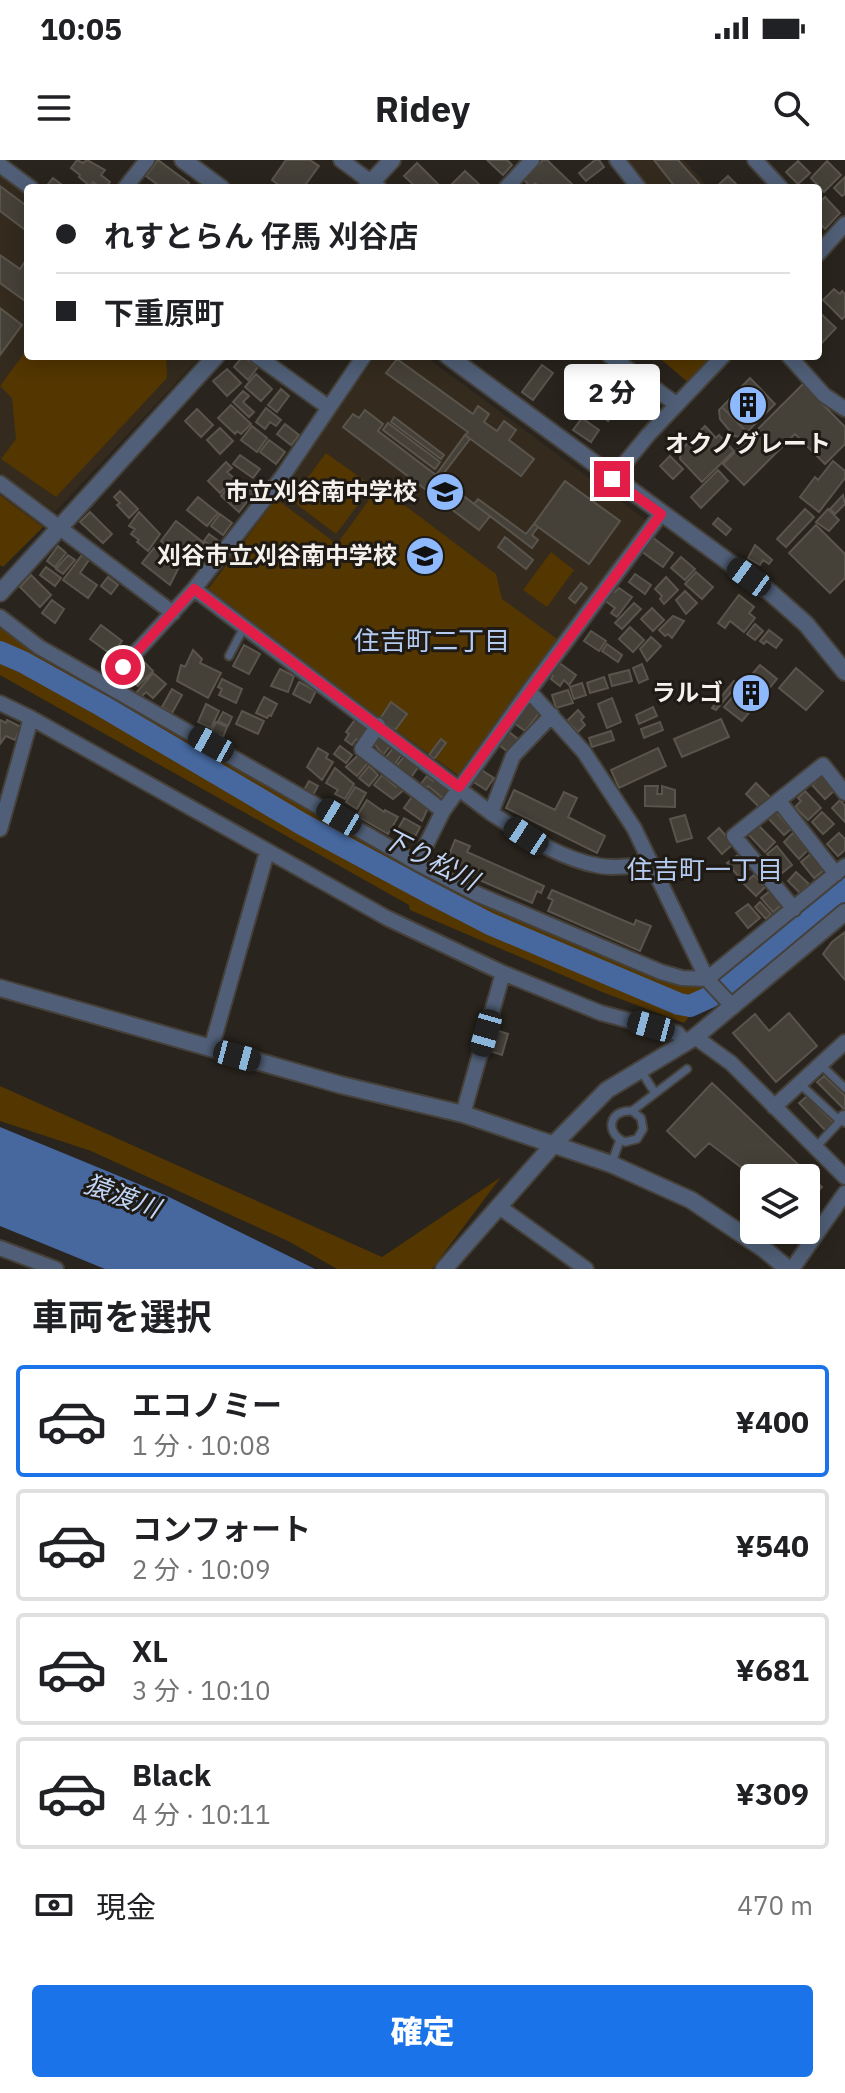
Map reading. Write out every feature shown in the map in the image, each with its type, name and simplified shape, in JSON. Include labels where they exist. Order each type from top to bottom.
[{"type":"street","points":[[128,184],[147,160]]},
{"type":"street","points":[[183,160],[216,184]]},
{"type":"street","points":[[341,160],[370,184]]},
{"type":"street","points":[[374,184],[392,160]]},
{"type":"street","points":[[510,184],[532,160]]},
{"type":"street","points":[[617,160],[635,184]]},
{"type":"street","points":[[755,160],[777,184]]},
{"type":"street","points":[[0,165],[26,184]]},
{"type":"street","points":[[822,242],[845,224]]},
{"type":"street","points":[[0,593],[212,360]]},
{"type":"street","points":[[263,360],[328,407]]},
{"type":"street","points":[[106,685],[194,589],[282,477],[361,360]]},
{"type":"street","points":[[453,360],[771,593],[806,624],[845,672]]},
{"type":"street","points":[[616,360],[676,404]]},
{"type":"street","points":[[612,479],[676,404],[719,360]]},
{"type":"street","points":[[793,360],[824,395],[845,409]]},
{"type":"street","points":[[0,483],[173,613]]},
{"type":"street","points":[[417,863],[459,787],[661,514]]},
{"type":"street","points":[[194,589],[491,813],[526,836],[565,856],[602,867],[652,864]]},
{"type":"street","points":[[0,617],[39,647],[417,863],[477,894],[661,972],[682,978],[707,979],[840,870],[779,801]]},
{"type":"street","points":[[529,691],[584,752],[608,787],[634,828],[707,979],[733,1007]]},
{"type":"street","points":[[0,703],[387,918],[503,973],[601,1013],[677,1033],[691,1040],[731,1063],[845,1177]]},
{"type":"street","points":[[491,813],[513,756],[552,715]]},
{"type":"street","points":[[0,829],[31,718]]},
{"type":"street","points":[[378,725],[362,749],[443,811]]},
{"type":"street","points":[[794,909],[734,836],[823,765],[845,793]]},
{"type":"street","points":[[211,1049],[267,852]]},
{"type":"street","points":[[444,1269],[553,1145],[607,1090],[691,1040],[845,912]]},
{"type":"street","points":[[463,1114],[503,973]]},
{"type":"street","points":[[0,988],[341,1085],[463,1114],[611,1164],[691,1200],[790,1269],[845,1193]]},
{"type":"street","points":[[774,1107],[844,1046]]},
{"type":"street","points":[[498,1206],[586,1269]]},
{"type":"street","points":[[0,1248],[56,1269]]},
{"type":"lane","points":[[229,656],[244,627]]},
{"type":"lane","points":[[821,1065],[845,1088]]},
{"type":"lane","points":[[632,1111],[687,1069]]},
{"type":"lane","points":[[640,1070],[655,1093]]},
{"type":"lane","points":[[800,1084],[844,1119],[815,1148]]},
{"type":"lane","points":[[621,1111],[632,1111],[643,1123],[641,1135],[631,1142],[620,1140],[612,1131],[612,1120],[621,1111]]},
{"type":"lane","points":[[611,1164],[620,1140]]},
{"type":"shaded area","points":[[625,160],[684,160],[705,184],[641,184]]},
{"type":"shaded area","points":[[0,173],[24,191],[24,360],[197,360],[55,512],[0,473]]},
{"type":"shaded area","points":[[24,353],[24,360],[166,360],[167,378],[56,497],[1,459],[16,439],[12,398],[0,386]]},
{"type":"shaded area","name":"刈谷市立刈谷南中学校","points":[[373,360],[430,360],[647,521],[459,780],[203,592]]},
{"type":"shaded area","points":[[662,360],[712,360],[690,384]]},
{"type":"shaded area","points":[[326,453],[372,486],[336,534],[291,500]]},
{"type":"shaded area","points":[[379,486],[496,574],[502,599],[557,639],[458,775],[206,592],[276,499],[337,544]]},
{"type":"shaded area","points":[[0,495],[43,527],[3,567],[0,565]]},
{"type":"shaded area","points":[[551,552],[574,570],[547,607],[523,590]]},
{"type":"shaded area","points":[[0,618],[412,860],[714,987],[684,1023],[602,992],[410,910],[409,905],[0,675]]},
{"type":"shaded area","points":[[0,1086],[382,1257],[501,1177],[432,1269],[337,1269],[290,1242],[91,1151],[0,1121]]},
{"type":"water","name":"猿渡川","points":[[0,1127],[165,1195],[315,1269],[105,1269],[0,1226]]},
{"type":"building","points":[[77,160],[83,163],[87,160],[105,170],[101,175],[110,182],[88,184],[71,168]]},
{"type":"building","points":[[158,160],[189,183],[157,184],[146,176]]},
{"type":"building","points":[[286,160],[310,160],[319,166],[306,184],[278,184],[272,180]]},
{"type":"building","points":[[487,160],[507,160],[512,165],[503,175]]},
{"type":"building","points":[[543,160],[547,160],[572,184],[528,184],[524,180]]},
{"type":"building","points":[[599,160],[604,167],[586,181],[579,173]]},
{"type":"building","points":[[654,160],[678,160],[699,184],[673,184]]},
{"type":"building","points":[[798,161],[810,173],[798,184],[786,172]]},
{"type":"building","points":[[827,161],[841,175],[824,192],[822,184],[817,184],[811,178]]},
{"type":"building","points":[[417,163],[438,184],[413,184],[404,176]]},
{"type":"building","points":[[465,171],[479,184],[452,184]]},
{"type":"building","points":[[728,176],[736,184],[719,184]]},
{"type":"building","points":[[845,177],[845,194],[842,196],[834,188]]},
{"type":"building","points":[[0,186],[24,204],[24,229],[0,211]]},
{"type":"building","points":[[825,197],[840,213],[825,229],[822,226],[822,200]]},
{"type":"building","points":[[0,255],[20,269],[24,263],[24,300],[0,283]]},
{"type":"building","points":[[834,289],[845,294],[845,316],[842,319],[823,300]]},
{"type":"building","points":[[0,308],[22,325],[0,355]]},
{"type":"building","points":[[822,315],[836,328],[822,343]]},
{"type":"building","points":[[240,360],[248,360],[258,367],[248,380],[234,367]]},
{"type":"building","points":[[398,360],[473,414],[478,406],[489,414],[484,422],[497,431],[504,421],[516,430],[509,440],[534,459],[521,476],[465,435],[468,432],[386,373]]},
{"type":"building","points":[[542,365],[553,373],[533,400],[522,392]]},
{"type":"building","points":[[227,369],[241,383],[227,396],[213,381]]},
{"type":"building","points":[[256,374],[272,389],[261,401],[245,387]]},
{"type":"building","points":[[621,378],[636,389],[633,394],[630,392],[627,396],[612,384]]},
{"type":"building","name":"オクノグレート","points":[[750,378],[775,404],[747,432],[722,407]]},
{"type":"building","points":[[607,384],[614,389],[605,402],[597,396]]},
{"type":"building","points":[[803,384],[845,427],[845,444],[825,464],[795,434],[744,485],[723,464]]},
{"type":"building","points":[[281,389],[289,396],[277,412],[268,405]]},
{"type":"building","points":[[243,391],[249,396],[243,402],[254,412],[249,417],[233,402]]},
{"type":"building","points":[[595,397],[614,413],[608,421],[586,408]]},
{"type":"building","points":[[231,405],[251,424],[241,434],[237,431],[235,434],[218,418]]},
{"type":"building","points":[[722,407],[747,432],[741,437],[734,436],[720,419],[719,410]]},
{"type":"building","points":[[266,408],[281,420],[276,426],[270,422],[265,429],[256,422]]},
{"type":"building","points":[[197,409],[213,425],[201,437],[185,421]]},
{"type":"building","points":[[365,410],[383,424],[378,431],[490,516],[479,530],[343,427],[353,414],[359,418]]},
{"type":"building","points":[[394,417],[444,455],[441,459],[391,422]]},
{"type":"building","points":[[582,418],[599,430],[591,442],[573,430]]},
{"type":"building","points":[[388,423],[440,462],[435,469],[383,430]]},
{"type":"building","points":[[285,424],[299,435],[291,445],[277,434]]},
{"type":"building","points":[[252,426],[267,438],[257,452],[241,440]]},
{"type":"building","points":[[705,426],[734,451],[702,482],[680,459],[681,450]]},
{"type":"building","points":[[220,428],[233,441],[220,454],[207,440]]},
{"type":"building","points":[[465,435],[470,439],[440,478],[436,475]]},
{"type":"building","points":[[269,440],[285,452],[276,464],[260,452]]},
{"type":"building","points":[[240,455],[260,469],[253,478],[233,464]]},
{"type":"building","points":[[670,456],[683,469],[673,479],[660,466]]},
{"type":"building","points":[[833,461],[845,471],[845,478],[819,512],[800,497],[815,477],[818,480]]},
{"type":"building","points":[[226,462],[232,468],[227,472],[234,478],[220,493],[208,481]]},
{"type":"building","points":[[718,470],[728,481],[701,508],[691,497]]},
{"type":"building","points":[[236,478],[254,493],[239,512],[221,496]]},
{"type":"building","points":[[565,481],[620,521],[589,564],[534,524]]},
{"type":"building","points":[[120,491],[138,509],[129,518],[114,497]]},
{"type":"building","points":[[843,495],[845,504],[835,514],[830,509]]},
{"type":"building","points":[[198,497],[218,513],[207,526],[187,510]]},
{"type":"building","points":[[478,499],[526,534],[534,524],[538,527],[532,535],[538,540],[532,548],[474,504]]},
{"type":"building","points":[[805,509],[814,517],[786,547],[777,539]]},
{"type":"building","points":[[828,509],[839,520],[829,531],[816,522]]},
{"type":"building","points":[[90,512],[112,534],[103,543],[80,522]]},
{"type":"building","points":[[139,512],[160,534],[148,551],[137,542],[139,540],[131,534],[135,529],[129,526]]},
{"type":"building","points":[[220,514],[232,523],[223,535],[211,526]]},
{"type":"building","points":[[718,518],[731,529],[726,535],[713,524]]},
{"type":"building","points":[[176,521],[204,543],[192,559],[168,541],[166,545],[161,541]]},
{"type":"building","points":[[816,525],[845,554],[845,578],[830,593],[789,553]]},
{"type":"building","points":[[209,534],[220,542],[216,549],[204,541]]},
{"type":"building","points":[[505,537],[533,560],[526,569],[498,547]]},
{"type":"building","points":[[652,537],[673,553],[663,567],[641,551]]},
{"type":"building","points":[[755,545],[772,560],[769,564],[763,560],[760,565],[748,558]]},
{"type":"building","points":[[58,546],[66,553],[55,567],[47,561]]},
{"type":"building","points":[[154,548],[179,567],[170,585],[142,563]]},
{"type":"building","points":[[68,555],[75,560],[63,574],[56,569]]},
{"type":"building","points":[[82,555],[89,560],[80,573],[97,585],[88,598],[63,580]]},
{"type":"building","points":[[681,557],[695,569],[685,580],[671,568]]},
{"type":"building","points":[[46,567],[61,578],[55,586],[40,575]]},
{"type":"building","points":[[696,572],[713,587],[702,599],[685,584]]},
{"type":"building","points":[[635,574],[651,585],[645,594],[629,582]]},
{"type":"building","points":[[31,575],[51,595],[40,607],[20,587]]},
{"type":"building","points":[[108,577],[118,585],[111,594],[101,586]]},
{"type":"building","points":[[666,577],[678,590],[664,604],[660,599],[662,596],[655,589]]},
{"type":"building","points":[[581,583],[587,588],[575,603],[569,598]]},
{"type":"building","points":[[619,588],[632,597],[617,617],[611,613],[615,608],[604,600],[611,589],[615,592]]},
{"type":"building","points":[[685,591],[697,603],[686,614],[676,600]]},
{"type":"building","points":[[739,595],[754,607],[749,613],[755,618],[744,632],[730,621],[725,628],[718,623]]},
{"type":"building","points":[[52,600],[64,609],[55,623],[42,613]]},
{"type":"building","points":[[634,603],[641,609],[622,629],[615,623]]},
{"type":"building","points":[[652,608],[664,620],[653,631],[641,619]]},
{"type":"building","points":[[673,616],[684,621],[672,638],[659,630]]},
{"type":"building","points":[[755,624],[763,631],[755,640],[747,634]]},
{"type":"building","points":[[101,625],[122,641],[112,655],[90,639]]},
{"type":"building","points":[[630,627],[644,640],[633,652],[619,639]]},
{"type":"building","points":[[769,630],[782,640],[776,648],[766,641],[764,644],[760,641]]},
{"type":"building","points":[[591,631],[606,641],[599,651],[584,641]]},
{"type":"building","points":[[651,637],[661,646],[647,661],[640,649]]},
{"type":"building","points":[[607,644],[622,655],[618,662],[602,651]]},
{"type":"building","points":[[244,645],[260,654],[249,674],[233,666]]},
{"type":"building","points":[[193,650],[202,659],[200,663],[221,673],[208,698],[177,681],[181,665],[185,667]]},
{"type":"building","points":[[144,662],[153,671],[138,686],[126,674],[138,663],[141,665]]},
{"type":"building","points":[[558,662],[576,675],[569,685],[564,680],[560,686],[551,679],[553,676],[549,673]]},
{"type":"building","points":[[642,664],[648,679],[639,683],[633,668]]},
{"type":"building","name":"ラルゴ","points":[[760,665],[777,679],[742,721],[724,707]]},
{"type":"building","points":[[796,668],[823,691],[806,710],[779,688]]},
{"type":"building","points":[[280,669],[294,676],[288,692],[271,686]]},
{"type":"building","points":[[629,670],[632,681],[612,686],[609,675]]},
{"type":"building","points":[[153,673],[166,684],[153,698],[146,692],[141,697],[136,693]]},
{"type":"building","points":[[604,677],[608,688],[590,693],[587,683]]},
{"type":"building","points":[[222,679],[242,689],[236,703],[219,695],[222,689],[218,687]]},
{"type":"building","points":[[734,681],[738,684],[716,710],[712,708]]},
{"type":"building","points":[[299,682],[316,691],[310,703],[293,694]]},
{"type":"building","points":[[582,683],[586,695],[574,699],[570,687]]},
{"type":"building","points":[[172,689],[182,695],[172,713],[162,707]]},
{"type":"building","points":[[568,690],[573,703],[556,708],[552,695]]},
{"type":"building","points":[[264,697],[277,704],[267,718],[256,713]]},
{"type":"building","points":[[612,698],[621,722],[607,728],[598,704]]},
{"type":"building","points":[[391,702],[407,714],[395,730],[380,719]]},
{"type":"building","points":[[529,703],[540,712],[525,731],[514,723]]},
{"type":"building","points":[[206,704],[219,711],[211,728],[198,722]]},
{"type":"building","points":[[653,707],[657,716],[639,724],[636,715]]},
{"type":"building","points":[[578,710],[584,717],[581,720],[585,725],[578,732],[567,721]]},
{"type":"building","points":[[242,711],[264,721],[258,734],[236,724]]},
{"type":"building","points":[[223,712],[232,717],[228,726],[218,721]]},
{"type":"building","points":[[357,717],[368,726],[360,741],[356,739],[352,745],[345,740],[349,734],[346,732]]},
{"type":"building","points":[[721,719],[729,737],[682,757],[674,739]]},
{"type":"building","points":[[0,720],[21,727],[15,740],[6,736],[0,744]]},
{"type":"building","points":[[216,722],[227,727],[223,737],[219,735],[217,740],[209,736]]},
{"type":"building","points":[[660,722],[663,730],[644,738],[641,729]]},
{"type":"building","points":[[508,731],[518,739],[508,752],[498,744]]},
{"type":"building","points":[[611,731],[614,740],[592,747],[589,738]]},
{"type":"building","points":[[381,732],[391,745],[383,755],[373,742]]},
{"type":"building","points":[[441,739],[446,743],[434,759],[429,755]]},
{"type":"building","points":[[340,746],[352,755],[346,763],[334,754]]},
{"type":"building","points":[[394,747],[402,754],[394,765],[385,758]]},
{"type":"building","points":[[318,748],[328,754],[326,758],[333,762],[322,780],[307,767]]},
{"type":"building","points":[[658,748],[666,766],[619,788],[611,770]]},
{"type":"building","points":[[407,753],[421,763],[410,779],[397,765]]},
{"type":"building","points":[[358,755],[368,763],[357,776],[346,767]]},
{"type":"building","points":[[369,766],[378,775],[369,786],[359,778]]},
{"type":"building","points":[[335,768],[354,784],[345,799],[335,794],[338,790],[326,783]]},
{"type":"building","points":[[480,769],[494,778],[486,790],[472,781]]},
{"type":"building","points":[[382,775],[396,787],[400,783],[406,788],[393,799],[374,785]]},
{"type":"building","points":[[822,775],[835,790],[825,799],[812,785]]},
{"type":"building","points":[[427,776],[433,781],[437,777],[451,789],[444,799],[428,786],[425,789],[420,785]]},
{"type":"building","points":[[309,781],[318,786],[313,795],[304,790]]},
{"type":"building","points":[[756,783],[770,797],[760,808],[746,794]]},
{"type":"building","points":[[645,786],[658,786],[657,794],[662,794],[662,786],[675,790],[675,807],[645,806]]},
{"type":"building","points":[[355,787],[366,793],[357,809],[346,802]]},
{"type":"building","points":[[514,790],[555,810],[564,792],[577,798],[568,817],[605,836],[597,853],[506,808]]},
{"type":"building","points":[[805,791],[821,808],[808,820],[795,807]]},
{"type":"building","points":[[414,794],[429,806],[422,821],[404,808]]},
{"type":"building","points":[[367,800],[398,817],[388,834],[357,816]]},
{"type":"building","points":[[840,800],[845,806],[845,822],[832,808]]},
{"type":"building","points":[[775,811],[791,829],[784,835],[768,818]]},
{"type":"building","points":[[822,812],[834,824],[823,834],[812,822]]},
{"type":"building","points":[[685,815],[692,838],[677,842],[670,819]]},
{"type":"building","points":[[404,818],[420,827],[413,841],[398,829]]},
{"type":"building","points":[[757,824],[775,842],[765,852],[748,834]]},
{"type":"building","points":[[719,828],[733,844],[722,854],[708,838]]},
{"type":"building","points":[[793,833],[808,850],[799,859],[784,842]]},
{"type":"building","points":[[839,833],[845,839],[845,850],[838,856],[827,844]]},
{"type":"building","points":[[455,840],[470,846],[467,852],[544,886],[541,893],[537,891],[532,903],[445,865]]},
{"type":"building","points":[[777,846],[792,865],[782,873],[767,854]]},
{"type":"building","points":[[812,853],[824,870],[814,878],[801,862]]},
{"type":"building","points":[[738,855],[749,869],[739,877],[727,863]]},
{"type":"building","points":[[796,872],[809,884],[800,893],[788,881]]},
{"type":"building","points":[[754,875],[765,887],[756,896],[744,884]]},
{"type":"building","points":[[552,890],[634,925],[636,920],[651,926],[640,951],[548,911],[553,900],[548,898]]},
{"type":"building","points":[[770,891],[781,905],[773,912],[761,898]]},
{"type":"building","points":[[760,902],[771,914],[766,919],[755,907]]},
{"type":"building","points":[[748,904],[760,918],[748,928],[736,913]]},
{"type":"building","points":[[845,932],[845,980],[823,954]]},
{"type":"building","points":[[789,1013],[817,1046],[776,1082],[733,1033],[755,1014],[769,1031]]},
{"type":"building","points":[[496,1030],[508,1034],[502,1055],[490,1051]]},
{"type":"building","points":[[824,1076],[845,1096],[845,1110],[817,1082]]},
{"type":"building","points":[[712,1083],[798,1164],[740,1164],[740,1166],[709,1143],[695,1157],[667,1131]]},
{"type":"building","points":[[807,1096],[834,1123],[826,1131],[799,1103]]},
{"type":"waterway","name":"下り松川","points":[[0,652],[104,707],[302,824],[432,894],[490,924],[679,1004],[690,1006],[710,997],[845,888]]},
{"type":"place","name":"オクノグレート","points":[[748,405]]},
{"type":"place","name":"市立刈谷南中学校","points":[[445,492]]},
{"type":"place","name":"刈谷市立刈谷南中学校","points":[[425,556]]},
{"type":"place","name":"ラルゴ","points":[[751,693]]},
{"type":"district","name":"住吉町二丁目","points":[[432,641]]},
{"type":"district","name":"住吉町一丁目","points":[[705,870]]},
{"type":"route","points":[[123,667],[194,589],[459,787],[661,514],[612,479]]}]
